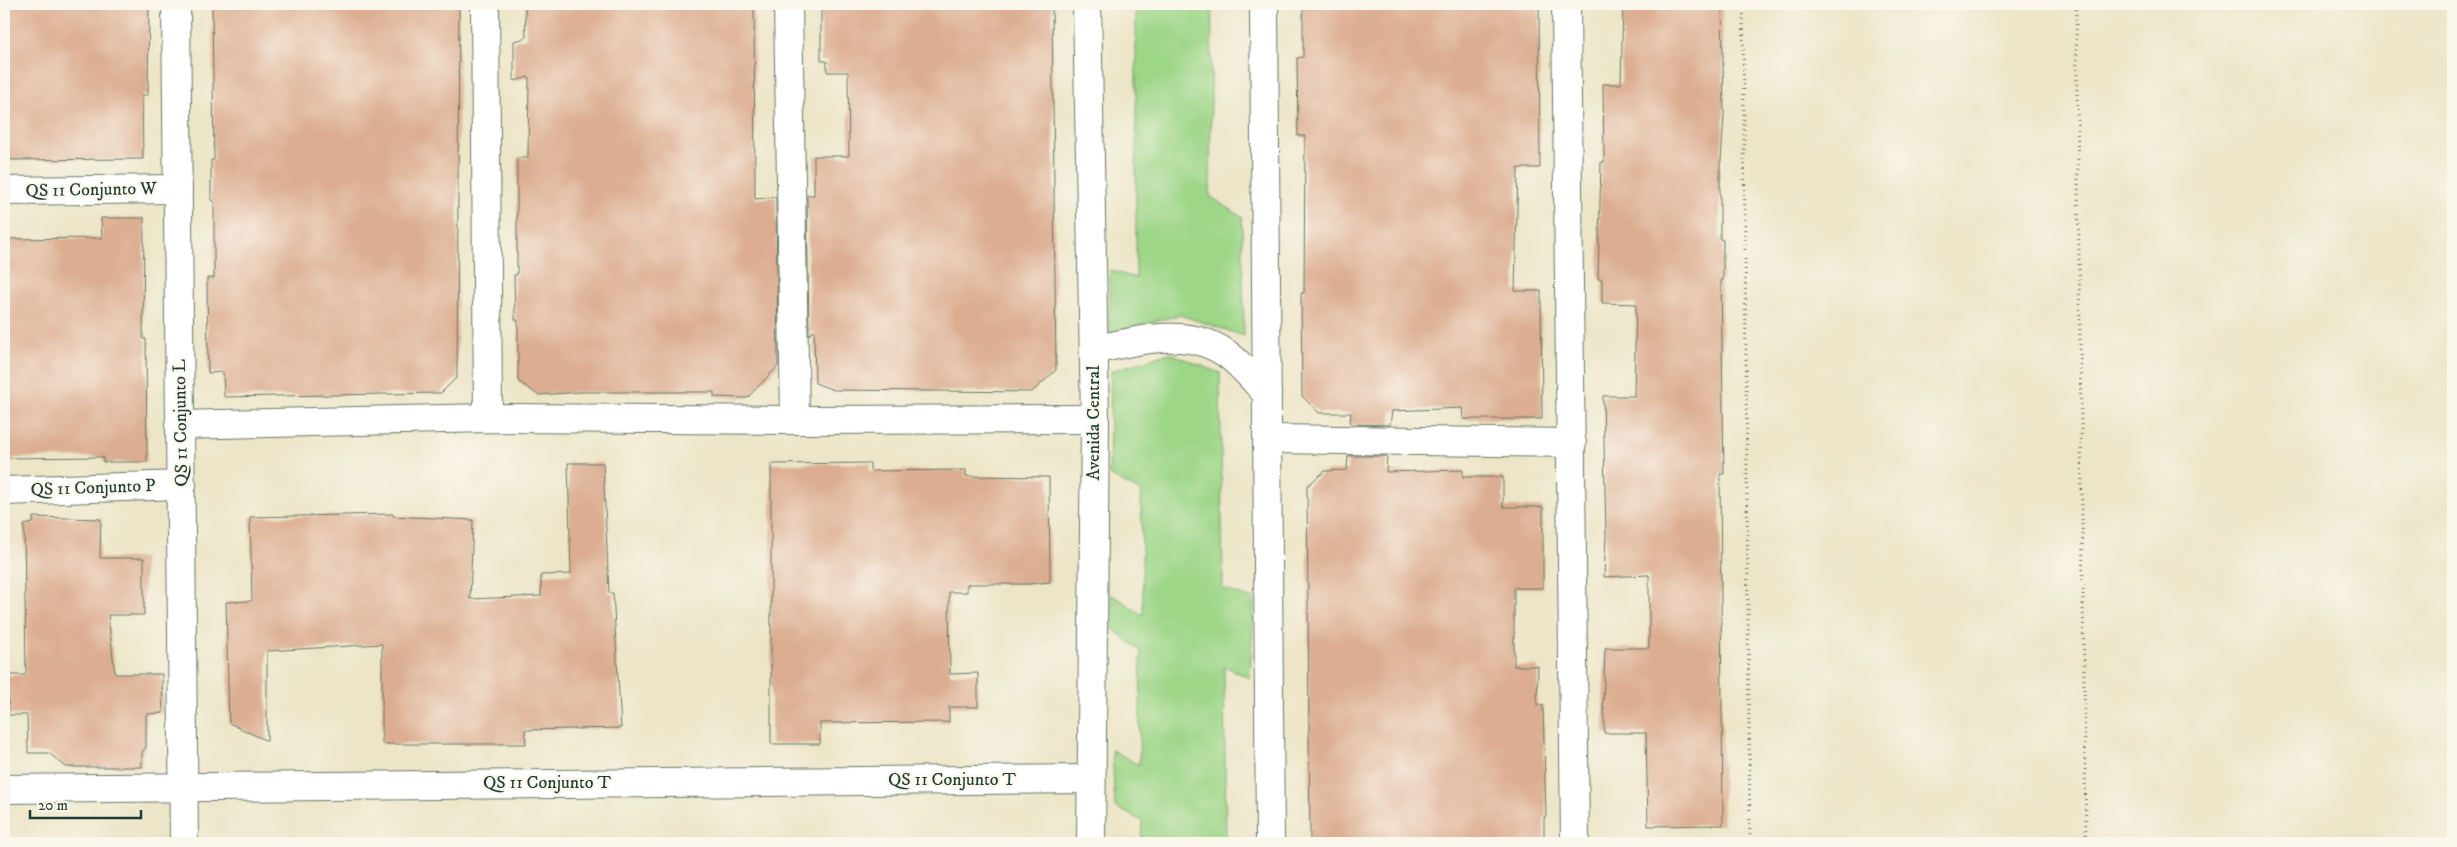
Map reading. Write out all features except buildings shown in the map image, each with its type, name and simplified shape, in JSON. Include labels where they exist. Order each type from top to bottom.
[{"type":"street","name":"QS 11 Conjunto L","points":[[176,4],[184,843]]},
{"type":"street","points":[[485,4],[488,418]]},
{"type":"street","points":[[788,4],[795,420]]},
{"type":"street","name":"Avenida Central","points":[[1087,4],[1095,419],[1090,843]]},
{"type":"street","points":[[1264,4],[1269,439],[1270,843]]},
{"type":"street","points":[[1566,4],[1572,443],[1574,843]]},
{"type":"street","name":"QS 11 Conjunto W","points":[[4,191],[178,190]]},
{"type":"street","points":[[1094,350],[1164,338],[1208,344],[1231,357],[1267,394]]},
{"type":"street","points":[[179,425],[488,418],[1095,419]]},
{"type":"street","points":[[1269,439],[1572,443]]},
{"type":"street","name":"QS 11 Conjunto P","points":[[4,491],[182,485]]},
{"type":"street","name":"QS 11 Conjunto T","points":[[4,789],[1090,779]]},
{"type":"path","points":[[1743,4],[1750,843]]},
{"type":"path","points":[[2076,4],[2086,843]]},
{"type":"green space","points":[[1136,4],[1212,4],[1210,196],[1242,217],[1244,336],[1180,315],[1109,333],[1110,270],[1136,278]]},
{"type":"green space","points":[[1170,353],[1220,373],[1223,589],[1254,599],[1250,678],[1224,666],[1226,843],[1141,843],[1142,821],[1115,807],[1112,750],[1139,765],[1141,651],[1113,629],[1111,594],[1143,615],[1141,492],[1109,475],[1111,371]]}]
